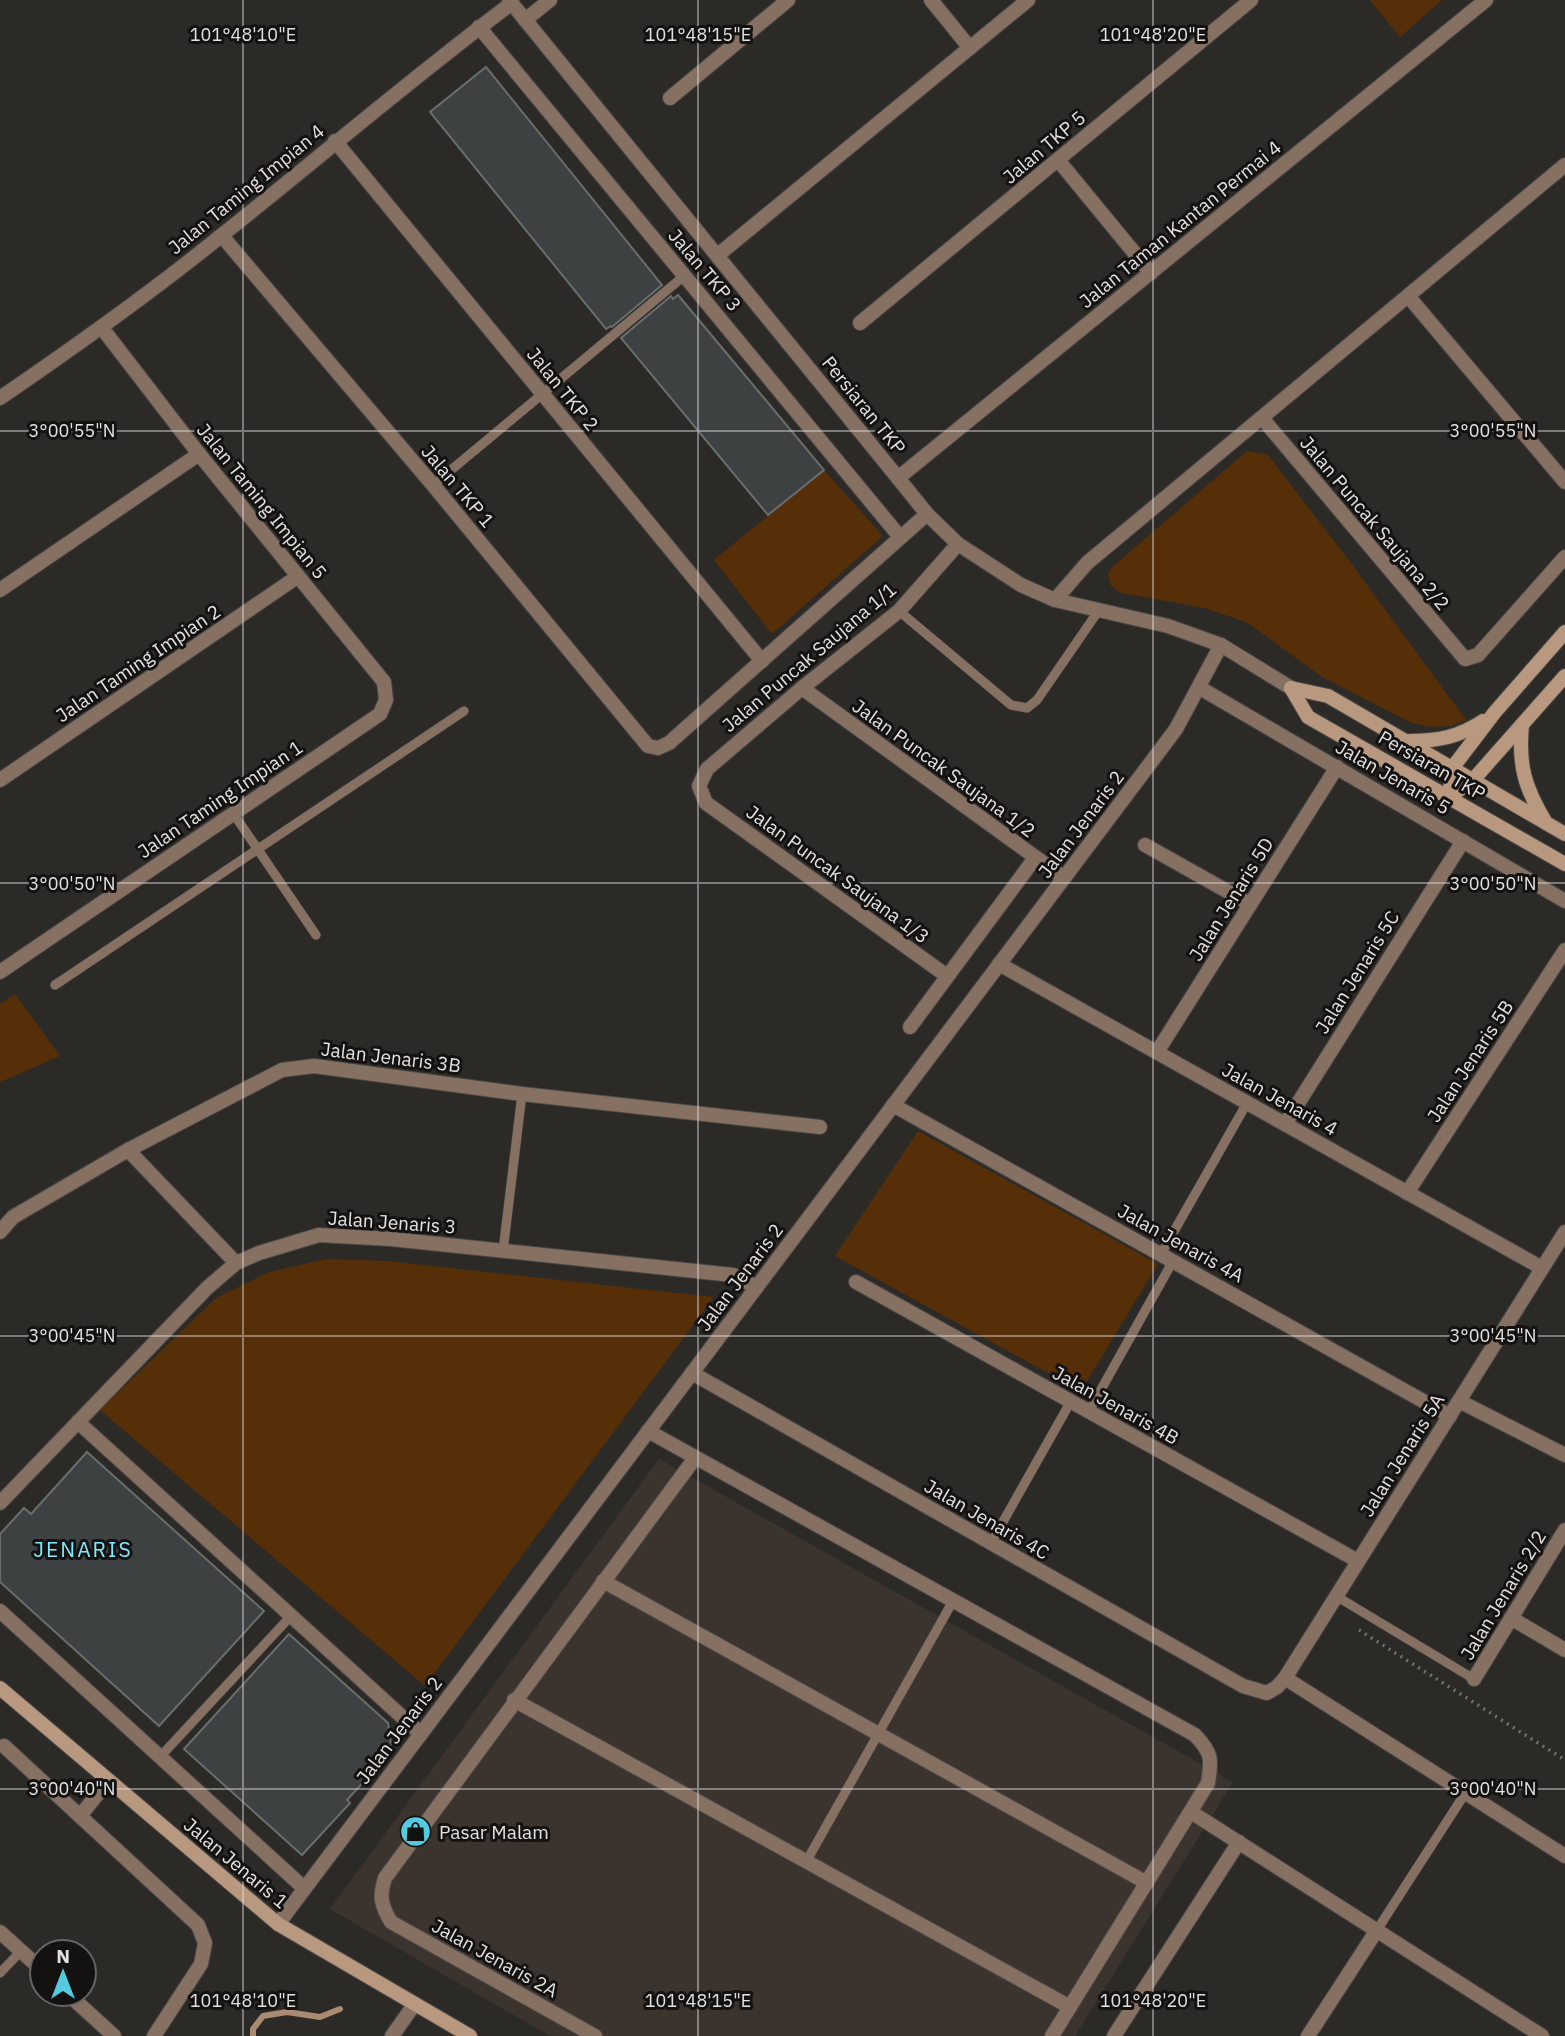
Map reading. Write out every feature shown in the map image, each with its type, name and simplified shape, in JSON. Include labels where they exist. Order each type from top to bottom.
[{"type":"street","points":[[526,20],[550,0]]},
{"type":"street","points":[[670,98],[788,0]]},
{"type":"street","points":[[931,0],[970,48]]},
{"type":"street","points":[[718,255],[1028,0]]},
{"type":"street","name":"Jalan TKP 5","points":[[860,323],[1251,0]]},
{"type":"street","name":"Jalan Taman Kantan Permai 4","points":[[898,478],[1486,0]]},
{"type":"street","name":"Persiaran TKP","points":[[511,1],[898,478],[958,544],[1021,585],[1055,600],[1168,626],[1221,645],[1291,688],[1328,696],[1565,834]]},
{"type":"street","name":"Jalan Taming Impian 4","points":[[0,398],[102,328],[222,236],[335,141],[511,1]]},
{"type":"street","name":"Jalan TKP 3","points":[[479,27],[900,537]]},
{"type":"street","name":"Jalan TKP 2","points":[[335,141],[762,661]]},
{"type":"street","points":[[1058,160],[1151,273]]},
{"type":"street","points":[[1055,600],[1087,563],[1408,296],[1562,173]]},
{"type":"street","name":"Jalan TKP 1","points":[[222,236],[433,485],[648,746],[658,748],[669,743],[762,661]]},
{"type":"street","points":[[1408,296],[1565,482]]},
{"type":"street","name":"Jalan Taming Impian 5","points":[[102,328],[198,454],[384,682],[386,700]]},
{"type":"street","name":"Jalan Puncak Saujana 2/2","points":[[1262,418],[1465,659],[1479,655],[1565,557]]},
{"type":"street","points":[[0,590],[198,454]]},
{"type":"street","points":[[762,661],[928,514]]},
{"type":"street","name":"Jalan Puncak Saujana 1/1","points":[[706,803],[699,786],[707,769],[802,688],[899,611],[958,544]]},
{"type":"street","name":"Jalan Taming Impian 2","points":[[0,780],[298,577]]},
{"type":"street","points":[[1449,797],[1453,767],[1495,712],[1565,632]]},
{"type":"street","name":"Jalan Jenaris 2","points":[[278,1924],[1176,729],[1221,645]]},
{"type":"street","points":[[1449,797],[1473,780],[1565,676]]},
{"type":"street","name":"Jalan Puncak Saujana 1/2","points":[[802,688],[1064,878]]},
{"type":"street","name":"Jalan Jenaris 5","points":[[1200,688],[1565,901]]},
{"type":"street","name":"Persiaran TKP","points":[[1291,688],[1308,717],[1565,864]]},
{"type":"street","name":"Jalan Taming Impian 1","points":[[0,972],[380,714],[386,700]]},
{"type":"street","points":[[1408,741],[1450,738],[1466,732],[1495,712]]},
{"type":"street","points":[[1522,725],[1521,765],[1529,795],[1547,825]]},
{"type":"street","name":"Jalan Jenaris 5D","points":[[1157,1052],[1337,767]]},
{"type":"street","name":"Jalan Puncak Saujana 1/3","points":[[706,803],[947,976]]},
{"type":"street","name":"Jalan Jenaris 5C","points":[[1284,1124],[1463,841]]},
{"type":"street","points":[[1145,845],[1251,904]]},
{"type":"street","points":[[910,1027],[1035,858]]},
{"type":"street","name":"Jalan Jenaris 5B","points":[[1407,1193],[1565,950]]},
{"type":"street","name":"Jalan Jenaris 4","points":[[999,964],[1542,1268]]},
{"type":"street","name":"Jalan Jenaris 3B","points":[[0,1232],[13,1217],[128,1150],[282,1070],[314,1066],[522,1094],[820,1127]]},
{"type":"street","name":"Jalan Jenaris 4A","points":[[893,1105],[1450,1416]]},
{"type":"street","points":[[128,1150],[236,1263]]},
{"type":"street","name":"Jalan Jenaris 5A","points":[[1266,1693],[1277,1687],[1285,1678],[1565,1231]]},
{"type":"street","name":"Jalan Jenaris 3","points":[[2,1496],[78,1422],[207,1288],[236,1263],[319,1235],[391,1238],[733,1275],[757,1287]]},
{"type":"street","name":"Jalan Jenaris 4B","points":[[856,1282],[1358,1562]]},
{"type":"street","name":"Jalan Jenaris 4C","points":[[692,1373],[1243,1686],[1266,1693]]},
{"type":"street","points":[[1458,1401],[1565,1455]]},
{"type":"street","points":[[78,1422],[421,1734]]},
{"type":"street","points":[[648,1432],[1195,1735],[1209,1750],[1211,1768],[1208,1783],[1052,2036]]},
{"type":"street","points":[[695,1458],[514,1700],[1070,2007]]},
{"type":"street","name":"Jalan Jenaris 2/2","points":[[1474,1679],[1565,1530]]},
{"type":"street","points":[[603,1581],[1147,1883]]},
{"type":"street","points":[[0,1611],[304,1888]]},
{"type":"street","points":[[1511,1618],[1565,1650]]},
{"type":"street","points":[[1285,1678],[1565,1856]]},
{"type":"street","name":"Jalan Jenaris 1","points":[[0,1688],[278,1924],[470,2036]]},
{"type":"street","name":"Jalan Jenaris 2A","points":[[514,1700],[385,1878],[380,1894],[382,1906],[391,1922],[595,2036]]},
{"type":"street","points":[[4,1746],[198,1924],[205,1943],[201,1964],[154,2036]]},
{"type":"street","points":[[80,1816],[108,1782]]},
{"type":"street","points":[[1191,1812],[1542,2036]]},
{"type":"street","points":[[1114,2036],[1239,1842]]},
{"type":"street","points":[[1308,2036],[1377,1930]]},
{"type":"street","points":[[0,1932],[28,1957]]},
{"type":"street","points":[[392,2036],[414,2005]]},
{"type":"street","points":[[83,2008],[114,2036]]},
{"type":"lane","points":[[433,485],[684,276]]},
{"type":"lane","points":[[899,611],[1011,705],[1027,708],[1037,700],[1100,610]]},
{"type":"lane","points":[[55,985],[464,711]]},
{"type":"lane","points":[[233,813],[316,936]]},
{"type":"lane","points":[[503,1251],[522,1094]]},
{"type":"lane","points":[[1089,1411],[1247,1103]]},
{"type":"lane","points":[[991,1543],[1071,1402]]},
{"type":"lane","points":[[1336,1596],[1474,1679]]},
{"type":"lane","points":[[806,1862],[953,1601]]},
{"type":"lane","points":[[159,1758],[290,1617]]},
{"type":"lane","points":[[1377,1930],[1466,1792]]},
{"type":"lane","points":[[0,1973],[21,1951]]},
{"type":"path","points":[[1359,1630],[1565,1760]]},
{"type":"shaded area","points":[[1370,0],[1442,0],[1400,37]]},
{"type":"shaded area","points":[[1247,451],[1268,455],[1466,720],[1451,726],[1431,727],[1412,723],[1322,677],[1248,623],[1205,608],[1121,593],[1111,586],[1108,576],[1111,568]]},
{"type":"shaded area","points":[[824,470],[883,536],[772,634],[714,560]]},
{"type":"shaded area","points":[[15,994],[60,1056],[0,1082],[0,1004]]},
{"type":"shaded area","points":[[918,1131],[1158,1264],[1081,1391],[835,1256]]},
{"type":"shaded area","points":[[326,1259],[388,1261],[714,1297],[425,1686],[100,1410],[216,1298],[269,1272]]},
{"type":"shaded area","points":[[659,1459],[1233,1782],[1075,2036],[550,2036],[330,1909]]},
{"type":"building","points":[[486,67],[662,285],[612,327],[606,329],[430,112]]},
{"type":"building","points":[[678,295],[824,470],[768,515],[621,338],[671,296],[673,299]]},
{"type":"building","points":[[87,1452],[264,1611],[159,1726],[0,1582],[0,1534],[24,1508],[31,1514]]},
{"type":"building","points":[[289,1634],[388,1723],[392,1751],[347,1800],[350,1803],[302,1855],[184,1749]]},
{"type":"waterway","points":[[253,2036],[253,2029],[263,2016],[287,2012],[320,2017],[340,2009]]},
{"type":"place","name":"Pasar Malam","points":[[416,1832]]},
{"type":"district","name":"JENARIS","points":[[83,1550]]}]
